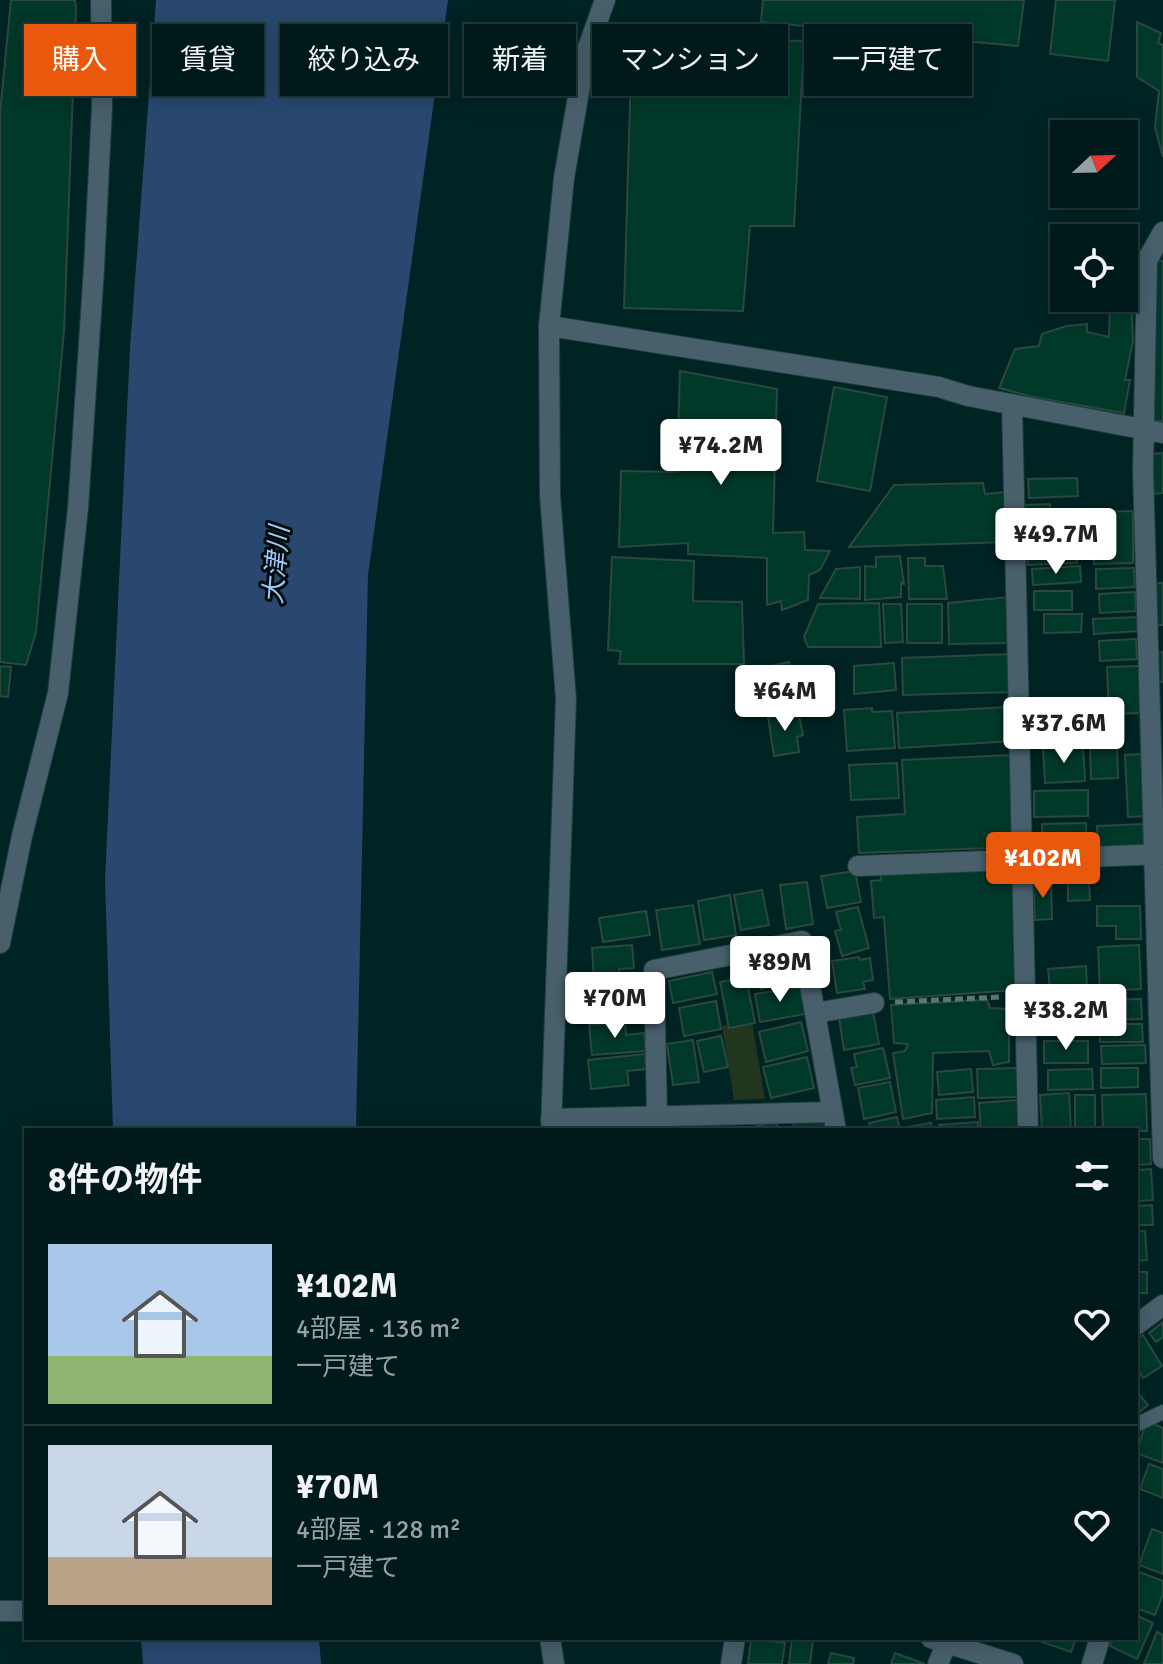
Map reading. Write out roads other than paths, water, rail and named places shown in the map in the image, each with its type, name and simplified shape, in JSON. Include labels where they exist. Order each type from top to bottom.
[{"type":"street","points":[[0,943],[22,836],[58,693],[78,508],[102,107],[101,0]]},
{"type":"street","points":[[605,0],[585,56],[564,178],[549,326],[550,496],[566,699],[551,1125],[657,1117],[834,1121],[802,941],[654,970],[657,1117]]},
{"type":"street","points":[[1163,232],[1147,260],[1153,431],[1163,1158]]},
{"type":"street","points":[[549,326],[924,385],[1153,431]]},
{"type":"street","points":[[1012,404],[1028,1128]]},
{"type":"street","points":[[858,866],[1158,854]]},
{"type":"street","points":[[815,1013],[874,1003]]},
{"type":"street","points":[[1138,1308],[1162,1306]]},
{"type":"street","points":[[1138,1324],[1162,1306]]},
{"type":"street","points":[[0,1611],[24,1611]]},
{"type":"street","points":[[550,1640],[554,1664]]},
{"type":"street","points":[[731,1664],[735,1640]]},
{"type":"street","points":[[938,1664],[939,1640],[1013,1664]]},
{"type":"street","points":[[1092,1664],[1099,1640]]},
{"type":"lane","points":[[1138,1424],[1163,1412]]},
{"type":"water","name":"大津川","points":[[156,0],[448,0],[445,24],[280,24],[280,96],[435,96],[368,575],[356,1128],[113,1128],[105,880],[130,347],[152,53],[152,96],[264,96],[264,24],[154,24]]},
{"type":"water","points":[[141,1640],[319,1640],[321,1664],[143,1664]]}]
